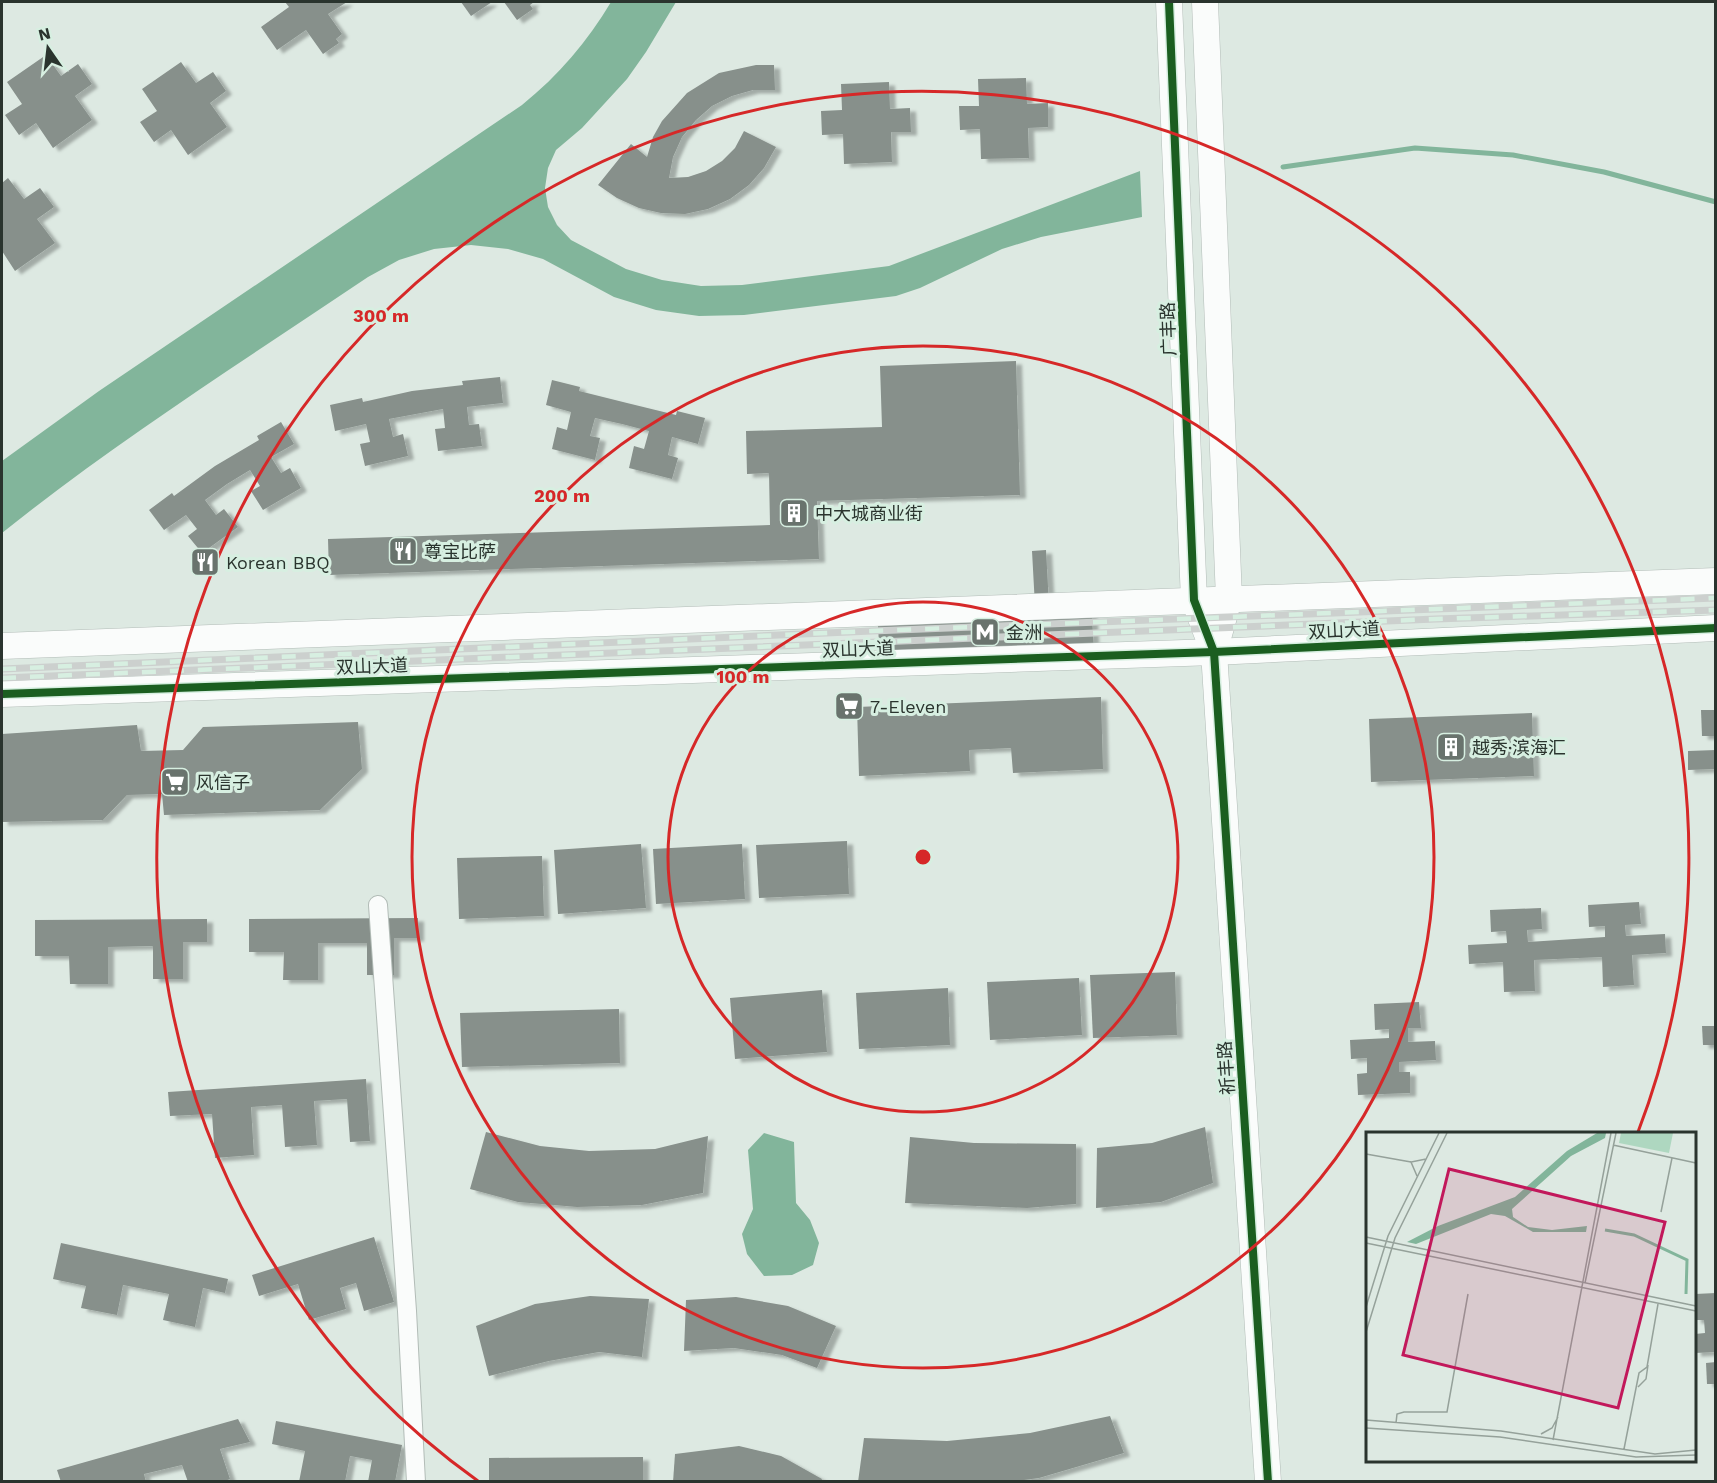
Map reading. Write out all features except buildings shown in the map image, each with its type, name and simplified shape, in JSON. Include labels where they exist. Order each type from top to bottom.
[{"type":"street","name":"广丰路","points":[[1169,2],[1194,600],[1214,652]]},
{"type":"street","points":[[1205,2],[1229,599],[1214,652]]},
{"type":"street","name":"双山大道","points":[[2,646],[1716,581]]},
{"type":"street","name":"双山大道","points":[[2,694],[1214,652],[1716,628]]},
{"type":"street","name":"祈丰路","points":[[1214,652],[1268,1482]]},
{"type":"street","points":[[378,905],[407,1311],[416,1482]]},
{"type":"shaded area","points":[[611,2],[676,2],[627,79],[582,128],[556,150],[548,168],[545,188],[548,207],[557,225],[571,240],[626,269],[662,280],[701,286],[742,285],[889,266],[1140,171],[1142,217],[1041,237],[1002,249],[920,288],[896,296],[744,315],[699,316],[656,310],[614,297],[543,259],[508,249],[471,245],[434,249],[399,260],[368,277],[136,433],[2,533],[2,461],[99,391],[522,105],[571,57]]},
{"type":"shaded area","points":[[764,1133],[794,1142],[796,1203],[810,1220],[819,1243],[813,1265],[792,1275],[764,1276],[747,1254],[742,1234],[753,1209],[748,1150]]},
{"type":"waterway","points":[[1283,167],[1415,148],[1513,155],[1604,172],[1716,202]]},
{"type":"railway","points":[[2,669],[872,631],[1716,598]]},
{"type":"railway","points":[[2,678],[1436,619],[1716,610]]},
{"type":"cycle path","points":[[1169,2],[1194,600],[1214,652],[1268,1482]]},
{"type":"cycle path","points":[[2,694],[1214,652],[1716,628]]},
{"type":"place","name":"中大城商业街","points":[[794,513]]},
{"type":"place","name":"尊宝比萨","points":[[403,551]]},
{"type":"place","name":"Korean BBQ","points":[[205,562]]},
{"type":"place","name":"金洲","points":[[985,632]]},
{"type":"place","name":"7-Eleven","points":[[849,706]]},
{"type":"place","name":"越秀·滨海汇","points":[[1451,747]]},
{"type":"place","name":"风信子","points":[[175,782]]}]
